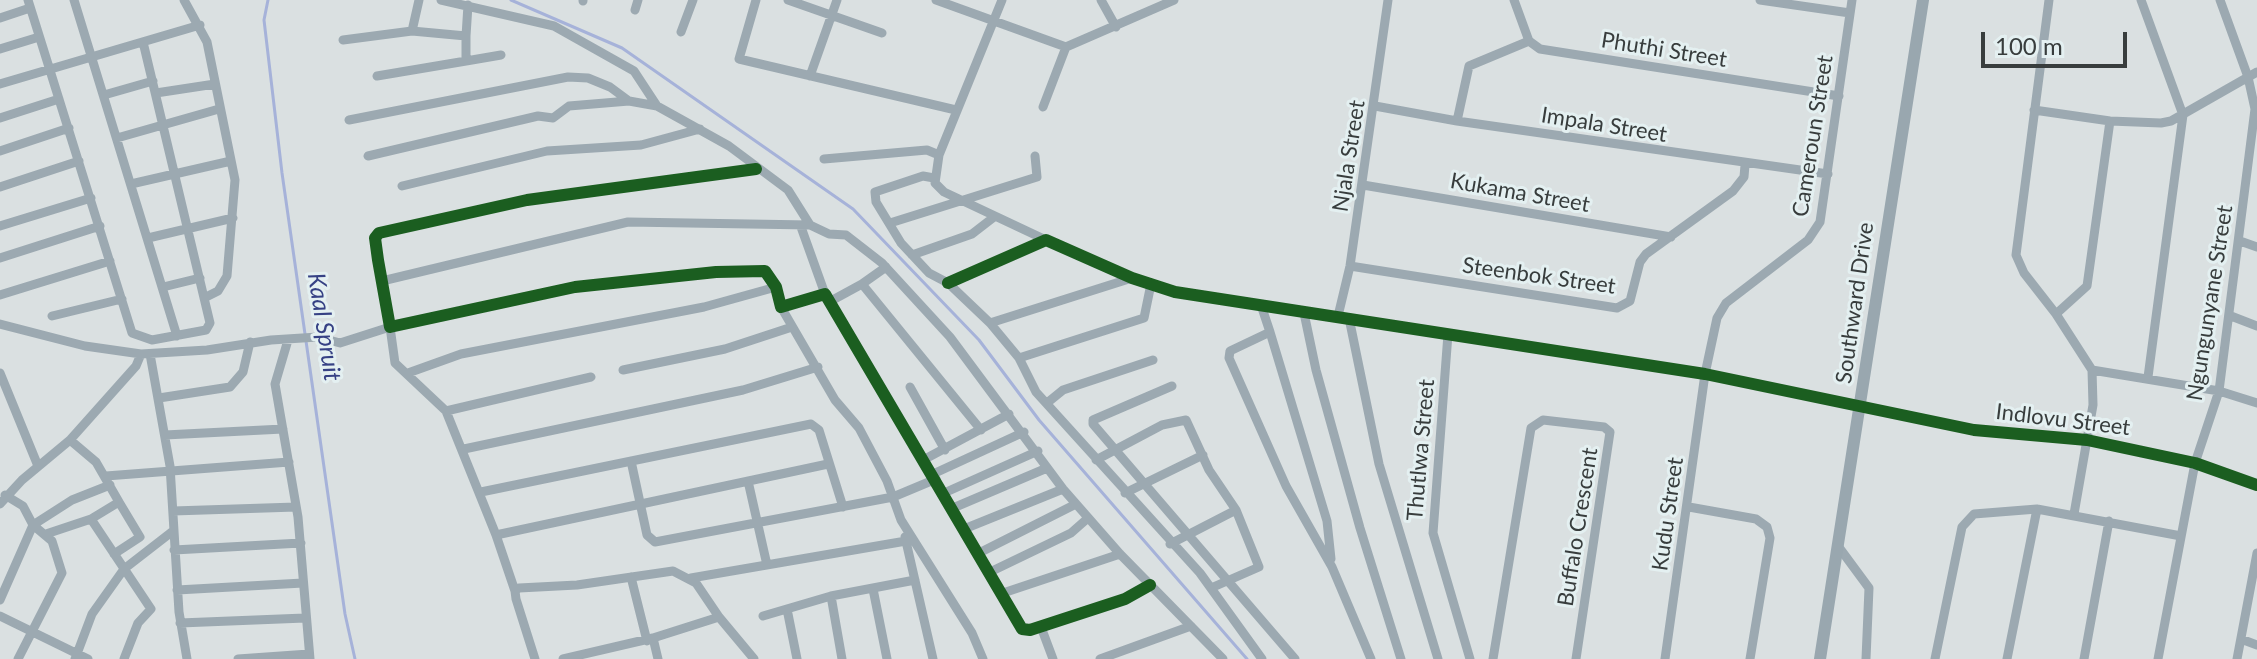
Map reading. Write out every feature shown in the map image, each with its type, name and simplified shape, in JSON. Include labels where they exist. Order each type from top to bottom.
[{"type":"main road","name":"Southward Drive","points":[[1820,659],[1923,0]]},
{"type":"street","points":[[74,0],[177,336]]},
{"type":"street","points":[[184,0],[200,25],[235,180],[226,281],[218,291],[204,298]]},
{"type":"street","points":[[412,31],[419,0]]},
{"type":"street","points":[[441,0],[554,26],[634,71],[657,106]]},
{"type":"street","points":[[681,32],[693,0]]},
{"type":"street","points":[[756,0],[739,59],[957,106]]},
{"type":"street","points":[[788,0],[882,33]]},
{"type":"street","points":[[810,76],[837,0]]},
{"type":"street","points":[[936,0],[1066,47],[1174,0]]},
{"type":"street","points":[[1002,0],[957,106],[934,178],[923,176],[876,191],[876,202],[912,255],[929,273],[948,283],[990,323],[1019,358],[1036,392],[1211,588],[1262,659]]},
{"type":"street","points":[[1101,0],[1116,27]]},
{"type":"street","points":[[1457,121],[1469,66],[1529,41],[1514,0]]},
{"type":"street","points":[[1760,0],[1850,13]]},
{"type":"street","name":"Cameroun Street","points":[[1705,374],[1721,308],[1815,233],[1828,174],[1852,0]]},
{"type":"street","points":[[2049,0],[2016,255],[2024,273],[2056,314],[2092,370],[2094,398],[2074,514]]},
{"type":"street","points":[[2141,0],[2183,115],[2148,377]]},
{"type":"street","name":"Ngungunyane Street","points":[[2158,659],[2195,463],[2219,391],[2254,138],[2253,74],[2220,0]]},
{"type":"street","name":"Njala Street","points":[[1343,317],[1392,1]]},
{"type":"street","points":[[0,18],[29,4],[134,335],[152,340],[209,327],[143,42]]},
{"type":"street","points":[[466,61],[468,5]]},
{"type":"street","points":[[0,84],[200,25]]},
{"type":"street","points":[[343,40],[412,31],[466,36]]},
{"type":"street","points":[[0,49],[39,37]]},
{"type":"street","name":"Phuthi Street","points":[[1529,41],[1547,50],[1839,96]]},
{"type":"street","points":[[1043,107],[1066,47]]},
{"type":"street","points":[[377,76],[501,55]]},
{"type":"street","points":[[2034,110],[2110,121],[2161,123],[2183,115],[2253,74]]},
{"type":"street","points":[[349,120],[568,77],[588,78],[610,87],[629,101]]},
{"type":"street","points":[[104,95],[153,81]]},
{"type":"street","points":[[156,93],[215,84]]},
{"type":"street","points":[[0,118],[59,99]]},
{"type":"street","points":[[368,156],[538,116],[553,118],[569,106],[629,101],[657,106],[700,129],[729,146],[795,197],[827,298],[925,459],[1022,629],[1041,627],[1132,597],[1150,585]]},
{"type":"street","name":"Impala Street","points":[[1375,106],[1745,165],[1828,174]]},
{"type":"street","points":[[117,138],[219,109]]},
{"type":"street","points":[[2056,314],[2087,286],[2110,121]]},
{"type":"street","points":[[0,151],[69,128]]},
{"type":"street","points":[[402,186],[547,151],[641,145],[700,129]]},
{"type":"street","points":[[824,159],[927,150],[939,155]]},
{"type":"street","points":[[890,223],[1037,177],[1035,156]]},
{"type":"street","points":[[0,187],[79,161]]},
{"type":"street","points":[[131,184],[231,161]]},
{"type":"street","name":"Steenbok Street","points":[[1350,266],[1617,308],[1630,301],[1640,262],[1733,191],[1744,177],[1745,165]]},
{"type":"street","points":[[535,659],[515,591],[464,449],[446,411],[395,363],[375,238],[382,232],[527,200],[756,169]]},
{"type":"street","name":"Indlovu Street","points":[[934,178],[939,188],[994,217],[1132,278],[1175,292],[1705,374],[1974,430],[2087,440],[2195,463],[2257,485]]},
{"type":"street","name":"Kukama Street","points":[[1363,185],[1671,237]]},
{"type":"street","points":[[0,226],[91,198]]},
{"type":"street","points":[[912,255],[972,234],[994,217]]},
{"type":"street","points":[[148,238],[233,218]]},
{"type":"street","points":[[382,281],[628,222],[805,226],[829,234],[849,236],[886,267],[950,337],[1024,432],[1063,489],[1120,554],[1223,659]]},
{"type":"street","points":[[0,258],[100,226]]},
{"type":"street","points":[[948,283],[1046,240]]},
{"type":"street","points":[[2240,241],[2257,247]]},
{"type":"street","points":[[0,295],[110,261]]},
{"type":"street","points":[[781,307],[827,298],[862,284],[886,267]]},
{"type":"street","points":[[0,324],[85,346],[146,354],[318,337],[340,343],[390,327],[542,292],[610,282],[766,271],[792,327],[835,400],[859,428],[893,497],[933,659]]},
{"type":"street","points":[[163,287],[200,278]]},
{"type":"street","points":[[990,323],[1132,278]]},
{"type":"street","points":[[862,284],[981,430]]},
{"type":"street","points":[[1019,358],[1144,318],[1151,284]]},
{"type":"street","points":[[408,373],[461,354],[704,307],[776,287]]},
{"type":"street","points":[[52,316],[122,299]]},
{"type":"street","points":[[1261,305],[1327,521],[1332,567]]},
{"type":"street","points":[[1304,313],[1316,370],[1360,528],[1401,659]]},
{"type":"street","points":[[2231,316],[2257,326]]},
{"type":"street","points":[[1343,317],[1363,372],[1379,464],[1438,659]]},
{"type":"street","points":[[623,370],[725,349],[792,327]]},
{"type":"street","points":[[1270,332],[1230,351],[1229,356],[1286,486],[1332,567],[1371,659]]},
{"type":"street","name":"Thutlwa Street","points":[[1448,334],[1433,533],[1470,659]]},
{"type":"street","points":[[238,659],[309,657],[301,543],[275,377],[292,340]]},
{"type":"street","points":[[159,398],[224,389],[236,384],[243,372],[250,342]]},
{"type":"street","points":[[146,354],[159,398],[170,472],[177,590],[187,659]]},
{"type":"street","points":[[18,659],[62,573],[55,548],[46,534],[33,525],[26,510],[3,499],[70,440],[146,354]]},
{"type":"street","points":[[1047,403],[1063,390],[1153,360]]},
{"type":"street","points":[[464,449],[743,390],[818,367]]},
{"type":"street","points":[[2092,370],[2219,391],[2257,403]]},
{"type":"street","points":[[0,373],[38,466]]},
{"type":"street","name":"Kudu Street","points":[[1665,659],[1689,507],[1705,374]]},
{"type":"street","points":[[446,411],[591,377]]},
{"type":"street","points":[[1172,386],[1093,420],[1114,451],[1188,532],[1295,659]]},
{"type":"street","points":[[910,387],[945,450]]},
{"type":"street","points":[[925,459],[1009,414]]},
{"type":"street","points":[[1096,460],[1181,418],[1190,427],[1236,510],[1259,567],[1211,588]]},
{"type":"street","name":"Buffalo Crescent","points":[[1493,659],[1531,428],[1543,420],[1604,427],[1610,432],[1576,659]]},
{"type":"street","points":[[481,492],[811,424],[819,430],[843,507]]},
{"type":"street","points":[[165,435],[283,429]]},
{"type":"street","points":[[631,461],[647,535],[653,542],[893,497],[1024,432]]},
{"type":"street","points":[[70,440],[96,462],[140,537],[114,554]]},
{"type":"street","points":[[944,493],[1038,451]]},
{"type":"street","points":[[1125,493],[1203,455]]},
{"type":"street","points":[[0,600],[33,525],[108,480],[289,462]]},
{"type":"street","points":[[496,535],[828,464]]},
{"type":"street","points":[[953,508],[1047,468]]},
{"type":"street","points":[[748,481],[767,565]]},
{"type":"street","points":[[964,529],[1063,489]]},
{"type":"street","points":[[46,534],[91,519],[119,502]]},
{"type":"street","points":[[979,553],[1076,504]]},
{"type":"street","points":[[173,511],[296,507]]},
{"type":"street","points":[[1689,507],[1756,519],[1767,527],[1770,538],[1750,659]]},
{"type":"street","points":[[2007,659],[2037,509]]},
{"type":"street","points":[[1935,659],[1966,520],[1982,513],[2037,509],[2181,536]]},
{"type":"street","points":[[1170,544],[1188,532],[1236,510]]},
{"type":"street","points":[[990,572],[1071,533],[1088,518]]},
{"type":"street","points":[[91,519],[151,609],[138,623],[124,659]]},
{"type":"street","points":[[901,520],[972,633],[983,659]]},
{"type":"street","points":[[2084,659],[2109,521]]},
{"type":"street","points":[[0,616],[80,657],[92,614],[124,569],[173,531]]},
{"type":"street","points":[[515,591],[665,570],[691,578],[906,541]]},
{"type":"street","points":[[174,550],[301,543]]},
{"type":"street","points":[[1838,546],[1869,588],[1866,659]]},
{"type":"street","points":[[2237,659],[2257,553]]},
{"type":"street","points":[[1003,593],[1120,554]]},
{"type":"street","points":[[631,577],[658,659]]},
{"type":"street","points":[[691,578],[754,659]]},
{"type":"street","points":[[763,616],[831,596],[915,580]]},
{"type":"street","points":[[177,590],[303,583]]},
{"type":"street","points":[[873,589],[887,659]]},
{"type":"street","points":[[831,596],[842,659]]},
{"type":"street","points":[[787,609],[797,659]]},
{"type":"street","points":[[563,659],[608,655],[719,617]]},
{"type":"street","points":[[180,623],[305,618]]},
{"type":"street","points":[[1100,659],[1191,626]]},
{"type":"street","points":[[1041,627],[1053,659]]},
{"type":"street","points":[[2241,639],[2257,645]]},
{"type":"waterway","name":"Kaal Spruit","points":[[268,0],[264,20],[282,173],[345,614],[355,659]]},
{"type":"waterway","points":[[511,0],[622,48],[853,209],[979,340],[1039,420],[1247,659]]},
{"type":"cycle path","points":[[756,169],[527,200],[379,233],[375,238],[390,327],[575,287],[716,272],[765,271],[776,287],[781,307],[825,294],[1022,629],[1030,630],[1125,599],[1150,585]]},
{"type":"cycle path","points":[[948,283],[1046,240],[1132,278],[1175,292],[1705,374],[1974,430],[2087,440],[2195,463],[2257,485]]}]
